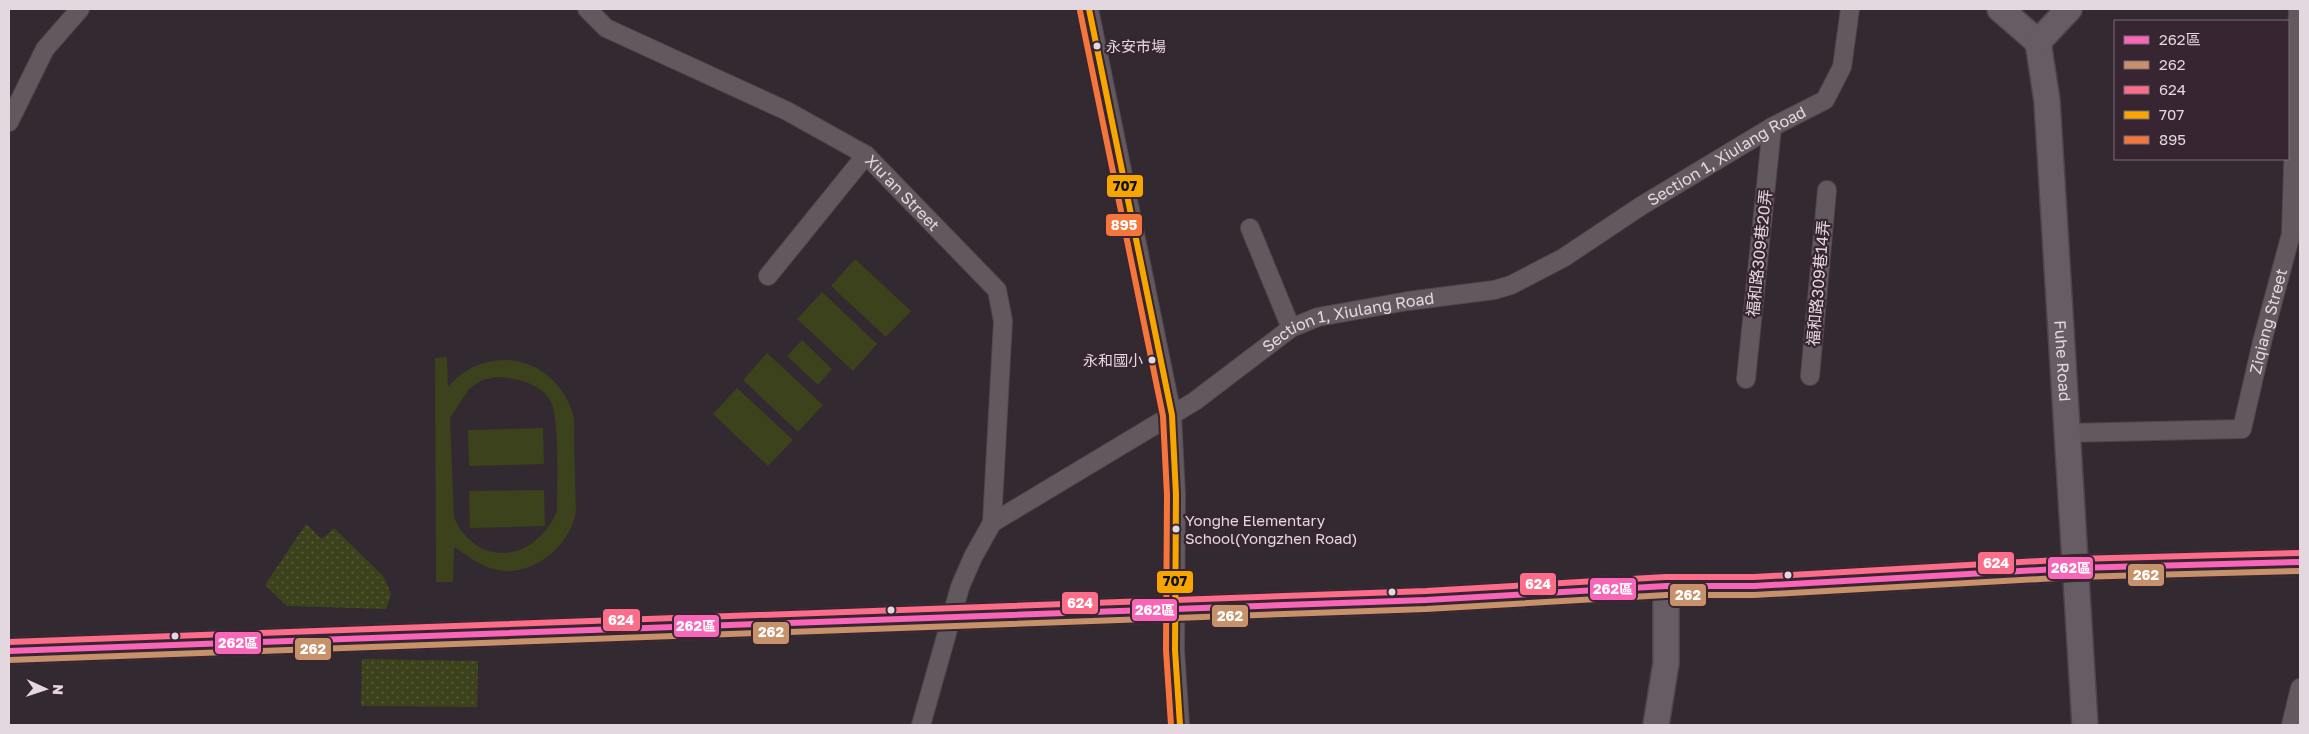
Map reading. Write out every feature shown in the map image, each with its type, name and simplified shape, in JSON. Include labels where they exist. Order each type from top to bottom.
[{"type":"street","points":[[9,122],[45,49],[80,9]]},
{"type":"street","name":"Xiu'an Street","points":[[587,9],[606,28],[788,111],[866,155],[997,290],[1003,321],[992,523]]},
{"type":"street","points":[[1089,9],[1172,415],[1176,495],[1175,650],[1180,725]]},
{"type":"street","name":"Section 1, Xiulang Road","points":[[921,725],[951,616],[973,557],[992,523],[1195,401],[1291,328],[1318,317],[1408,301],[1494,290],[1511,285],[1563,258],[1641,206],[1772,127],[1825,100],[1842,67],[1850,9]]},
{"type":"street","points":[[2000,9],[2038,42],[2069,9]]},
{"type":"street","name":"Ziqiang Street","points":[[2067,433],[2242,429],[2262,342],[2292,234],[2298,9]]},
{"type":"street","name":"Fuhe Road","points":[[2038,42],[2047,101],[2085,725]]},
{"type":"street","name":"福和路309巷20弄","points":[[1746,379],[1772,127]]},
{"type":"street","points":[[768,276],[866,155]]},
{"type":"street","name":"福和路309巷14弄","points":[[1810,376],[1827,190]]},
{"type":"street","points":[[1250,228],[1291,328]]},
{"type":"street","points":[[9,651],[1426,600],[1666,586],[1754,586],[2075,568],[2300,562]]},
{"type":"street","points":[[1656,725],[1666,663],[1666,586]]},
{"type":"street","points":[[2291,725],[2300,688]]},
{"type":"green space","points":[[855,259],[911,311],[886,337],[831,286]]},
{"type":"green space","points":[[822,292],[877,344],[853,371],[797,319]]},
{"type":"green space","points":[[802,340],[832,369],[818,385],[787,356]]},
{"type":"green space","points":[[767,353],[823,405],[798,432],[743,380]]},
{"type":"green space","points":[[447,357],[448,387],[464,373],[481,364],[500,360],[518,362],[536,368],[551,379],[564,394],[573,414],[576,511],[573,524],[567,536],[549,556],[525,569],[511,571],[492,569],[480,564],[454,547],[453,582],[436,582],[435,358]],"holes":[[[497,377],[520,380],[535,386],[547,396],[554,411],[557,455],[557,511],[548,528],[536,540],[522,549],[507,553],[492,552],[478,546],[465,535],[454,518],[450,418],[469,389],[482,380]]]},
{"type":"green space","points":[[737,388],[793,440],[768,466],[713,414]]},
{"type":"green space","points":[[543,428],[544,464],[469,466],[468,430]]},
{"type":"green space","points":[[544,490],[545,526],[470,528],[469,491]]},
{"type":"green space","points":[[306,524],[322,539],[334,528],[384,577],[391,594],[386,609],[287,606],[265,585]]},
{"type":"green space","points":[[362,659],[478,661],[477,707],[361,706]]},
{"type":"transit line","name":"707","points":[[1089,9],[1172,415],[1176,495],[1175,650],[1180,725]]},
{"type":"transit line","name":"895","points":[[1080,11],[1163,416],[1167,495],[1166,650],[1171,725]]},
{"type":"transit line","name":"624","points":[[9,642],[1426,591],[1665,577],[1754,577],[2075,559],[2300,553]]},
{"type":"transit line","name":"262區","points":[[9,651],[1426,600],[1666,586],[1754,586],[2075,568],[2300,562]]},
{"type":"transit line","name":"262","points":[[9,660],[1426,609],[1666,595],[1754,595],[2075,577],[2300,571]]},
{"type":"place","name":"永安市場","points":[[1097,46]]},
{"type":"place","name":"永和國小","points":[[1152,360]]},
{"type":"place","name":"Yonghe Elementary School(Yongzhen Road)","points":[[1176,529]]}]
